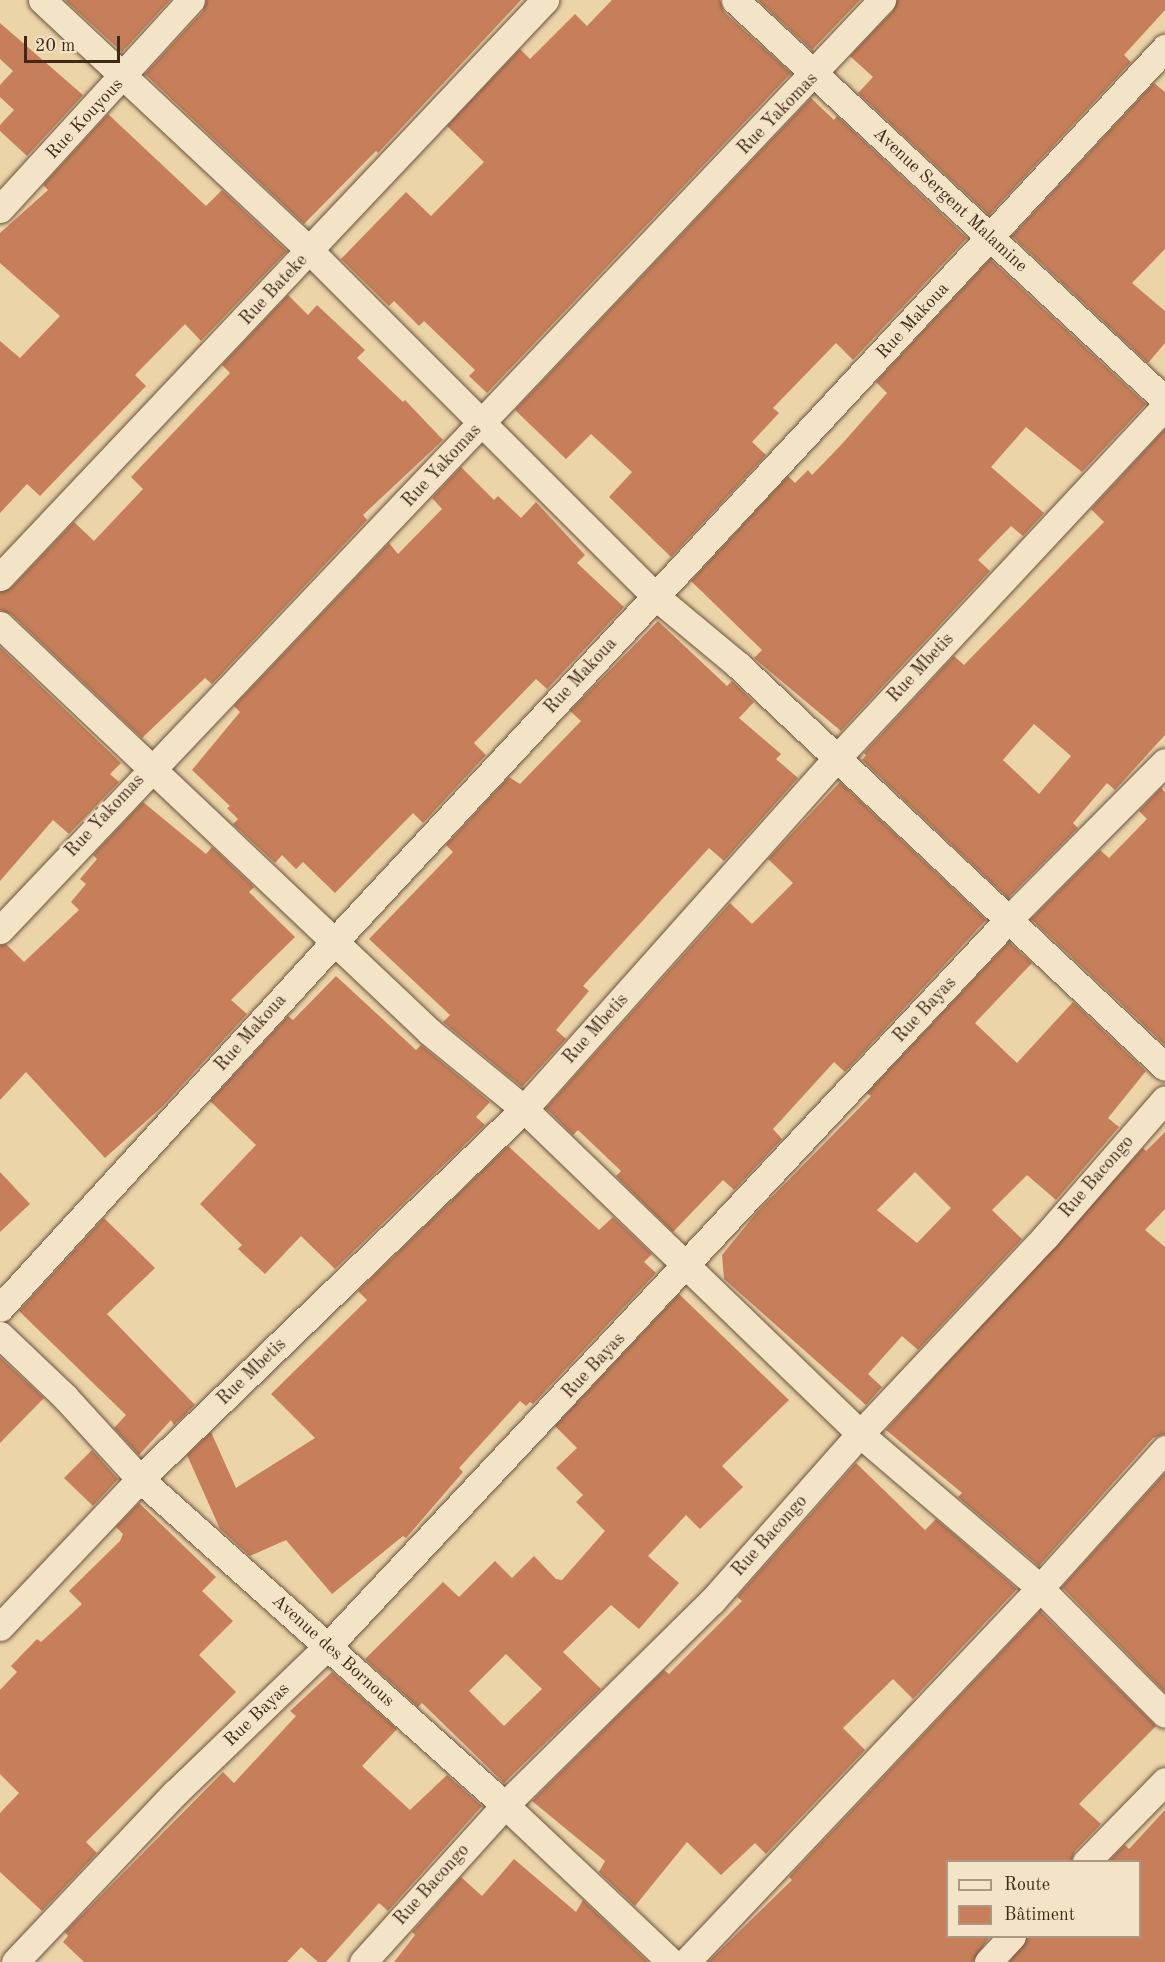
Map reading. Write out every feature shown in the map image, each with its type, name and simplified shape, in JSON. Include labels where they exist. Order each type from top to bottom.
[{"type":"street","points":[[42,0],[126,75],[310,251],[484,422],[655,596],[738,665],[1165,1067]]},
{"type":"street","name":"Rue Kouyous","points":[[0,209],[126,75],[191,0]]},
{"type":"street","name":"Rue Bateke","points":[[0,577],[545,0]]},
{"type":"street","name":"Avenue Sergent Malamine","points":[[735,0],[1165,400]]},
{"type":"street","name":"Rue Yakomas","points":[[0,930],[149,769],[815,75],[882,0]]},
{"type":"street","name":"Rue Makoua","points":[[0,1308],[334,942],[991,238],[1165,48]]},
{"type":"street","name":"Rue Mbetis","points":[[0,1627],[140,1479],[524,1109],[837,758],[1165,406]]},
{"type":"street","points":[[0,625],[149,769],[430,1032],[524,1109],[690,1265],[860,1434],[1040,1588],[1165,1714]]},
{"type":"street","name":"Rue Bayas","points":[[15,1962],[175,1793],[328,1646],[690,1265],[1009,919],[1165,762]]},
{"type":"street","name":"Rue Bacongo","points":[[363,1962],[505,1805],[712,1601],[860,1434],[1046,1236],[1165,1099]]},
{"type":"street","name":"Avenue des Bornous","points":[[0,1335],[65,1397],[140,1479],[505,1805],[671,1962]]},
{"type":"street","points":[[686,1962],[1040,1588],[1165,1449]]},
{"type":"street","points":[[1088,1860],[1165,1781]]},
{"type":"street","points":[[988,1962],[1010,1938]]},
{"type":"building","points":[[65,0],[170,0],[122,52]]},
{"type":"building","points":[[206,0],[521,0],[378,153],[376,151],[304,224],[145,74],[203,11]]},
{"type":"building","points":[[612,0],[720,0],[724,12],[791,73],[487,393],[469,376],[475,370],[424,321],[419,326],[394,301],[389,306],[341,259],[406,192],[431,216],[484,162],[447,126],[520,49],[530,59],[575,14],[587,26]]},
{"type":"building","points":[[758,0],[860,0],[812,50]]},
{"type":"building","points":[[897,0],[1165,0],[1165,10],[1124,55],[1131,62],[989,215],[858,93],[873,77],[850,56],[893,11]]},
{"type":"building","points":[[0,23],[83,95],[27,156],[0,131],[0,125],[14,110],[0,97],[0,85],[13,71],[0,59]]},
{"type":"building","points":[[1154,83],[1165,92],[1165,249],[1132,283],[1165,311],[1165,343],[1148,363],[1012,236]]},
{"type":"building","points":[[811,98],[834,120],[837,116],[967,238],[853,360],[836,343],[773,408],[779,413],[752,442],[766,455],[671,557],[609,497],[632,472],[591,434],[566,459],[515,410]]},
{"type":"building","points":[[108,114],[206,206],[222,190],[287,251],[201,341],[185,324],[135,375],[146,386],[40,496],[27,484],[0,513],[0,341],[20,358],[60,316],[0,263],[0,233],[48,190],[43,185]]},
{"type":"building","points":[[990,259],[1146,404],[1082,472],[1026,427],[991,467],[1044,513],[1023,536],[1011,526],[978,560],[990,571],[841,731],[754,658],[762,650],[691,581],[788,476],[795,483],[808,470],[812,475],[841,445],[887,393],[876,382]]},
{"type":"building","points":[[288,295],[308,315],[317,305],[365,350],[357,358],[403,402],[405,400],[443,440],[363,515],[367,520],[212,684],[205,678],[142,738],[11,614],[0,610],[0,592],[11,588],[74,522],[94,541],[143,489],[131,477],[230,373],[222,365]]},
{"type":"building","points":[[1165,429],[1165,735],[1115,790],[1107,783],[1073,823],[1078,828],[1008,898],[862,760],[866,755],[864,753],[954,656],[964,665],[1104,522],[1091,509]],"holes":[[[1034,724],[1071,756],[1039,794],[1003,760]]]},
{"type":"building","points":[[461,467],[494,500],[498,496],[521,518],[536,502],[585,555],[577,563],[624,607],[547,689],[536,679],[474,743],[486,755],[423,823],[413,813],[335,893],[303,862],[296,869],[282,855],[275,863],[233,824],[238,819],[227,808],[230,806],[192,770],[240,712],[234,706],[389,543],[398,554],[442,509],[432,498]]},
{"type":"building","points":[[658,621],[727,686],[732,681],[754,702],[739,718],[781,754],[776,759],[798,778],[724,861],[709,848],[583,986],[589,991],[556,1030],[566,1039],[522,1087],[443,1022],[450,1015],[369,939],[453,852],[446,845],[509,777],[520,784],[581,721],[570,711]]},
{"type":"building","points":[[0,647],[121,763],[110,774],[119,782],[69,834],[53,820],[0,881]]},
{"type":"building","points":[[840,782],[986,920],[845,1072],[834,1062],[773,1129],[782,1139],[734,1190],[723,1180],[673,1232],[616,1176],[621,1171],[578,1130],[573,1135],[546,1108],[730,903],[752,924],[793,883],[768,859]]},
{"type":"building","points":[[1161,788],[1165,792],[1165,1045],[1031,919],[1100,850],[1109,858],[1147,819],[1139,811]]},
{"type":"building","points":[[143,802],[206,854],[212,847],[254,887],[249,892],[295,937],[231,1000],[247,1014],[163,1106],[105,1158],[26,1072],[0,1100],[0,945],[6,944],[24,962],[79,910],[71,902],[86,884],[80,879],[97,859],[93,855]]},
{"type":"building","points":[[1009,942],[1032,963],[975,1023],[1017,1063],[1073,1002],[1146,1071],[1108,1118],[1119,1127],[1056,1200],[1027,1175],[992,1210],[1022,1239],[918,1350],[902,1336],[868,1374],[882,1387],[866,1405],[724,1279],[722,1255],[758,1211],[871,1096],[867,1093]],"holes":[[[915,1172],[951,1208],[917,1243],[877,1210]]]},
{"type":"building","points":[[336,976],[416,1050],[421,1045],[490,1102],[476,1117],[485,1125],[335,1269],[301,1236],[265,1274],[238,1249],[242,1245],[200,1204],[256,1145],[210,1101],[288,1016],[293,1020]]},
{"type":"building","points":[[1165,1132],[1165,1209],[1145,1230],[1165,1247],[1165,1434],[1153,1438],[1039,1566],[958,1497],[962,1493],[886,1430],[1143,1148],[1146,1151]]},
{"type":"building","points":[[508,1146],[599,1230],[613,1217],[652,1254],[644,1262],[656,1273],[533,1404],[530,1402],[526,1406],[520,1401],[459,1468],[463,1472],[406,1538],[403,1536],[332,1594],[286,1540],[250,1556],[220,1529],[187,1455],[211,1432],[236,1488],[315,1438],[271,1394],[367,1300],[358,1291]]},
{"type":"building","points":[[0,1172],[30,1204],[0,1232]]},
{"type":"building","points":[[104,1218],[155,1268],[107,1314],[195,1405],[174,1425],[171,1420],[139,1455],[114,1428],[126,1415],[19,1311]]},
{"type":"building","points":[[679,1294],[789,1400],[722,1466],[743,1487],[700,1529],[686,1515],[648,1556],[679,1583],[639,1629],[611,1605],[563,1652],[601,1689],[504,1783],[422,1703],[418,1707],[365,1659],[443,1582],[459,1597],[495,1561],[512,1578],[534,1556],[556,1579],[562,1580],[605,1531],[576,1502],[583,1495],[556,1468],[577,1448],[555,1426]],"holes":[[[506,1654],[542,1689],[504,1726],[469,1691]]]},
{"type":"building","points":[[0,1357],[44,1398],[0,1443]]},
{"type":"building","points":[[92,1450],[118,1479],[93,1506],[64,1478]]},
{"type":"building","points":[[856,1463],[925,1530],[936,1519],[1017,1589],[913,1699],[893,1679],[843,1728],[865,1750],[766,1854],[755,1843],[721,1875],[687,1842],[635,1906],[599,1872],[605,1861],[532,1801],[664,1670],[669,1674],[742,1601],[737,1597]]},
{"type":"building","points":[[1165,1473],[1165,1692],[1062,1587]]},
{"type":"building","points":[[139,1503],[216,1577],[202,1591],[233,1621],[199,1655],[236,1692],[86,1842],[97,1853],[42,1911],[0,1872],[0,1813],[19,1793],[0,1774],[0,1690],[17,1672],[11,1666],[37,1639],[41,1642],[82,1604],[69,1591],[120,1541],[123,1534],[116,1527]]},
{"type":"building","points":[[1040,1611],[1156,1726],[1079,1804],[1101,1824],[1075,1851],[1072,1860],[946,1860],[946,1938],[989,1938],[973,1962],[708,1962],[792,1880],[789,1877]]},
{"type":"building","points":[[332,1672],[397,1729],[362,1766],[410,1810],[447,1775],[482,1806],[388,1911],[379,1903],[326,1962],[318,1962],[301,1947],[287,1962],[84,1962],[63,1942],[68,1936],[65,1932],[223,1772],[234,1783],[296,1716],[290,1711]]},
{"type":"building","points":[[1165,1810],[1165,1962],[1009,1962],[1026,1938],[1141,1938],[1141,1860],[1110,1860],[1125,1845],[1129,1849]]},
{"type":"building","points":[[514,1859],[576,1912],[583,1900],[648,1962],[394,1962],[415,1935],[412,1932],[461,1877],[482,1896]]}]
